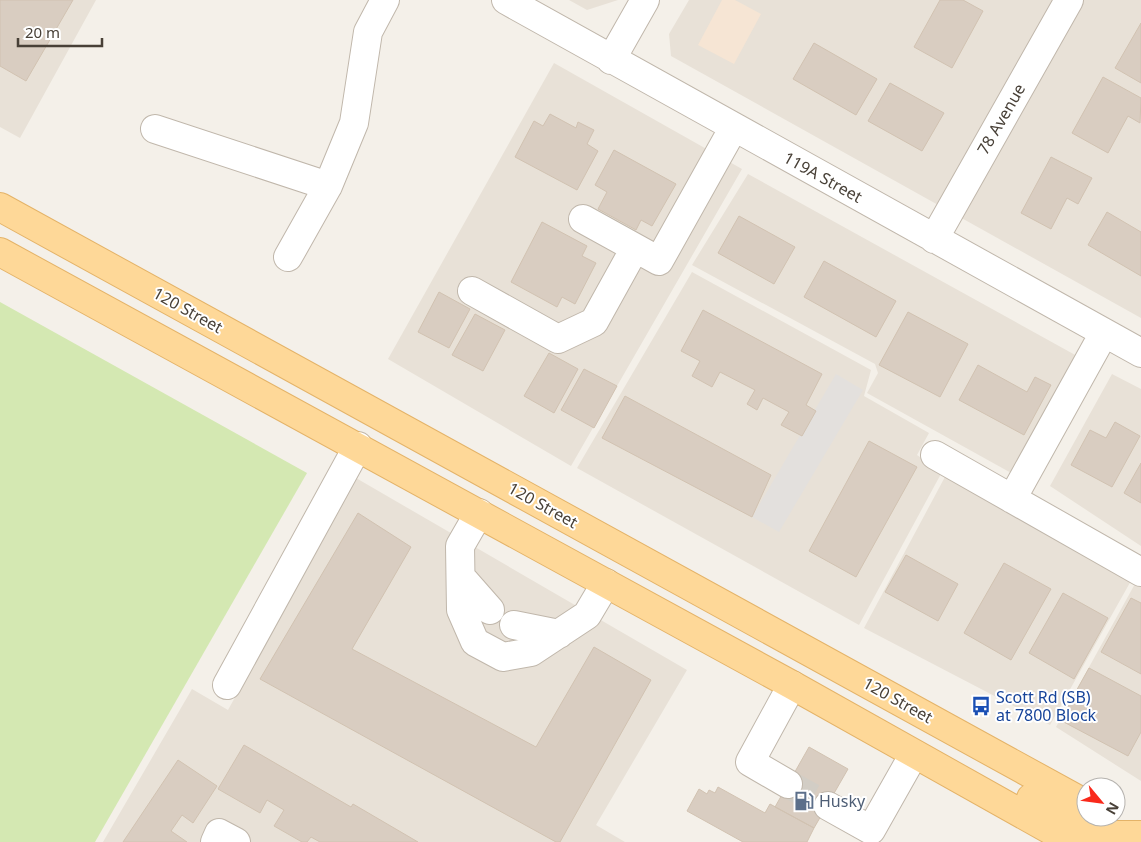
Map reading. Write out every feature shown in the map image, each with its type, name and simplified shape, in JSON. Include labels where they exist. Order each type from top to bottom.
[{"type":"main road","name":"120 Street","points":[[0,207],[1076,798]]},
{"type":"main road","points":[[0,252],[792,684],[1072,842]]},
{"type":"main road","points":[[358,446],[367,439],[385,441],[458,481],[501,482]]},
{"type":"main road","points":[[792,684],[802,681],[816,683],[854,701],[924,739],[949,744],[974,742]]},
{"type":"main road","points":[[969,785],[981,778],[990,778],[1010,786],[1086,828],[1107,835],[1141,835]]},
{"type":"main road","points":[[1126,826],[1141,835]]},
{"type":"street","points":[[288,257],[328,186],[354,123],[368,32],[385,0]]},
{"type":"street","name":"119A Street","points":[[506,0],[1141,353]]},
{"type":"street","points":[[611,60],[645,0]]},
{"type":"street","name":"78 Avenue","points":[[934,239],[1069,0]]},
{"type":"street","points":[[583,219],[659,262],[734,127]]},
{"type":"street","points":[[155,129],[328,186]]},
{"type":"street","points":[[472,291],[558,339],[594,322],[635,248]]},
{"type":"street","points":[[1012,499],[1104,333]]},
{"type":"street","points":[[228,685],[358,446]]},
{"type":"street","points":[[935,456],[1141,572]]},
{"type":"street","points":[[478,513],[460,546],[461,610],[475,642],[503,657],[532,652],[587,616],[606,583]]},
{"type":"street","points":[[461,577],[490,610]]},
{"type":"street","points":[[514,625],[559,634]]},
{"type":"street","points":[[788,784],[750,762],[792,684]]},
{"type":"street","points":[[828,806],[871,830],[914,754]]},
{"type":"street","points":[[215,842],[220,833],[236,842]]},
{"type":"shaded area","points":[[0,0],[96,0],[20,138],[0,127]]},
{"type":"shaded area","points":[[569,0],[618,0],[587,10]]},
{"type":"shaded area","points":[[689,0],[1141,0],[1141,318],[671,56],[669,34]]},
{"type":"shaded area","points":[[722,0],[735,0],[761,14],[734,64],[698,45]]},
{"type":"shaded area","points":[[554,63],[742,169],[571,466],[388,359]]},
{"type":"shaded area","points":[[748,174],[1077,356],[1013,474],[867,393],[878,373],[875,364],[692,265]]},
{"type":"shaded area","points":[[692,272],[871,370],[864,396],[929,433],[917,455],[942,472],[859,625],[577,468]]},
{"type":"shaded area","points":[[836,374],[863,390],[779,532],[752,517]]},
{"type":"shaded area","points":[[1112,374],[1141,389],[1141,546],[1050,486]]},
{"type":"shaded area","points":[[946,475],[1132,579],[1050,725],[864,628]]},
{"type":"shaded area","points":[[356,478],[687,670],[596,825],[625,842],[103,842],[192,689],[228,710]]},
{"type":"shaded area","points":[[1136,582],[1141,585],[1141,781],[1056,727]]},
{"type":"green space","points":[[0,302],[307,473],[95,842],[0,842]]},
{"type":"building","points":[[0,0],[73,0],[26,81],[0,66]]},
{"type":"building","points":[[940,0],[963,0],[983,11],[952,68],[914,47]]},
{"type":"building","points":[[1141,23],[1141,83],[1115,68]]},
{"type":"building","points":[[814,43],[877,79],[856,115],[793,79]]},
{"type":"building","points":[[1103,77],[1141,98],[1140,123],[1128,116],[1108,153],[1072,133]]},
{"type":"building","points":[[890,83],[944,113],[922,151],[868,121]]},
{"type":"building","points":[[550,114],[576,128],[578,122],[594,130],[587,144],[598,151],[577,190],[515,157],[534,121],[543,126]]},
{"type":"building","points":[[614,150],[676,184],[652,226],[641,220],[636,230],[598,209],[607,192],[595,185]]},
{"type":"building","points":[[1051,157],[1092,178],[1078,204],[1067,198],[1051,229],[1021,213]]},
{"type":"building","points":[[1107,212],[1141,232],[1141,276],[1088,245]]},
{"type":"building","points":[[739,216],[795,247],[774,284],[718,253]]},
{"type":"building","points":[[542,222],[587,246],[582,256],[596,263],[575,304],[562,297],[557,307],[511,282]]},
{"type":"building","points":[[824,261],[896,301],[876,337],[804,297]]},
{"type":"building","points":[[439,292],[470,309],[449,348],[418,332]]},
{"type":"building","points":[[703,310],[822,374],[806,405],[816,411],[802,436],[781,425],[789,412],[763,398],[757,410],[747,404],[755,390],[720,372],[712,387],[692,376],[700,361],[681,351]]},
{"type":"building","points":[[908,312],[968,344],[940,397],[879,365]]},
{"type":"building","points":[[475,314],[505,330],[483,371],[452,355]]},
{"type":"building","points":[[549,353],[578,369],[554,413],[524,396]]},
{"type":"building","points":[[978,365],[1027,392],[1035,377],[1051,385],[1024,435],[959,400]]},
{"type":"building","points":[[584,369],[617,386],[594,428],[561,410]]},
{"type":"building","points":[[625,396],[771,475],[752,517],[602,438]]},
{"type":"building","points":[[1115,422],[1140,436],[1112,487],[1071,465],[1090,430],[1106,438]]},
{"type":"building","points":[[869,441],[917,467],[856,577],[809,551]]},
{"type":"building","points":[[1141,463],[1141,503],[1124,493]]},
{"type":"building","points":[[358,513],[411,547],[352,649],[536,747],[594,647],[651,680],[560,842],[556,842],[260,679]]},
{"type":"building","points":[[906,555],[958,584],[938,621],[885,592]]},
{"type":"building","points":[[1004,563],[1051,589],[1011,660],[964,633]]},
{"type":"building","points":[[1063,593],[1108,618],[1074,679],[1029,653]]},
{"type":"building","points":[[1131,598],[1141,603],[1141,674],[1101,652]]},
{"type":"building","points":[[1089,668],[1141,696],[1141,732],[1128,756],[1060,720]]},
{"type":"building","points":[[244,745],[351,807],[353,804],[418,842],[320,842],[311,837],[307,842],[302,842],[274,826],[284,810],[267,800],[260,813],[218,789]]},
{"type":"building","points":[[809,747],[848,769],[814,828],[775,807]]},
{"type":"building","points":[[178,760],[217,786],[193,823],[182,815],[171,831],[187,842],[123,842]]},
{"type":"building","points":[[718,787],[765,813],[770,804],[814,828],[807,842],[743,842],[687,811],[699,789],[707,794],[709,790],[715,793]]},
{"type":"tunnel","points":[[788,784],[828,806]]},
{"type":"place","name":"Scott Rd (SB) at 7800 Block","points":[[981,706]]},
{"type":"place","name":"Husky","points":[[804,801]]}]
